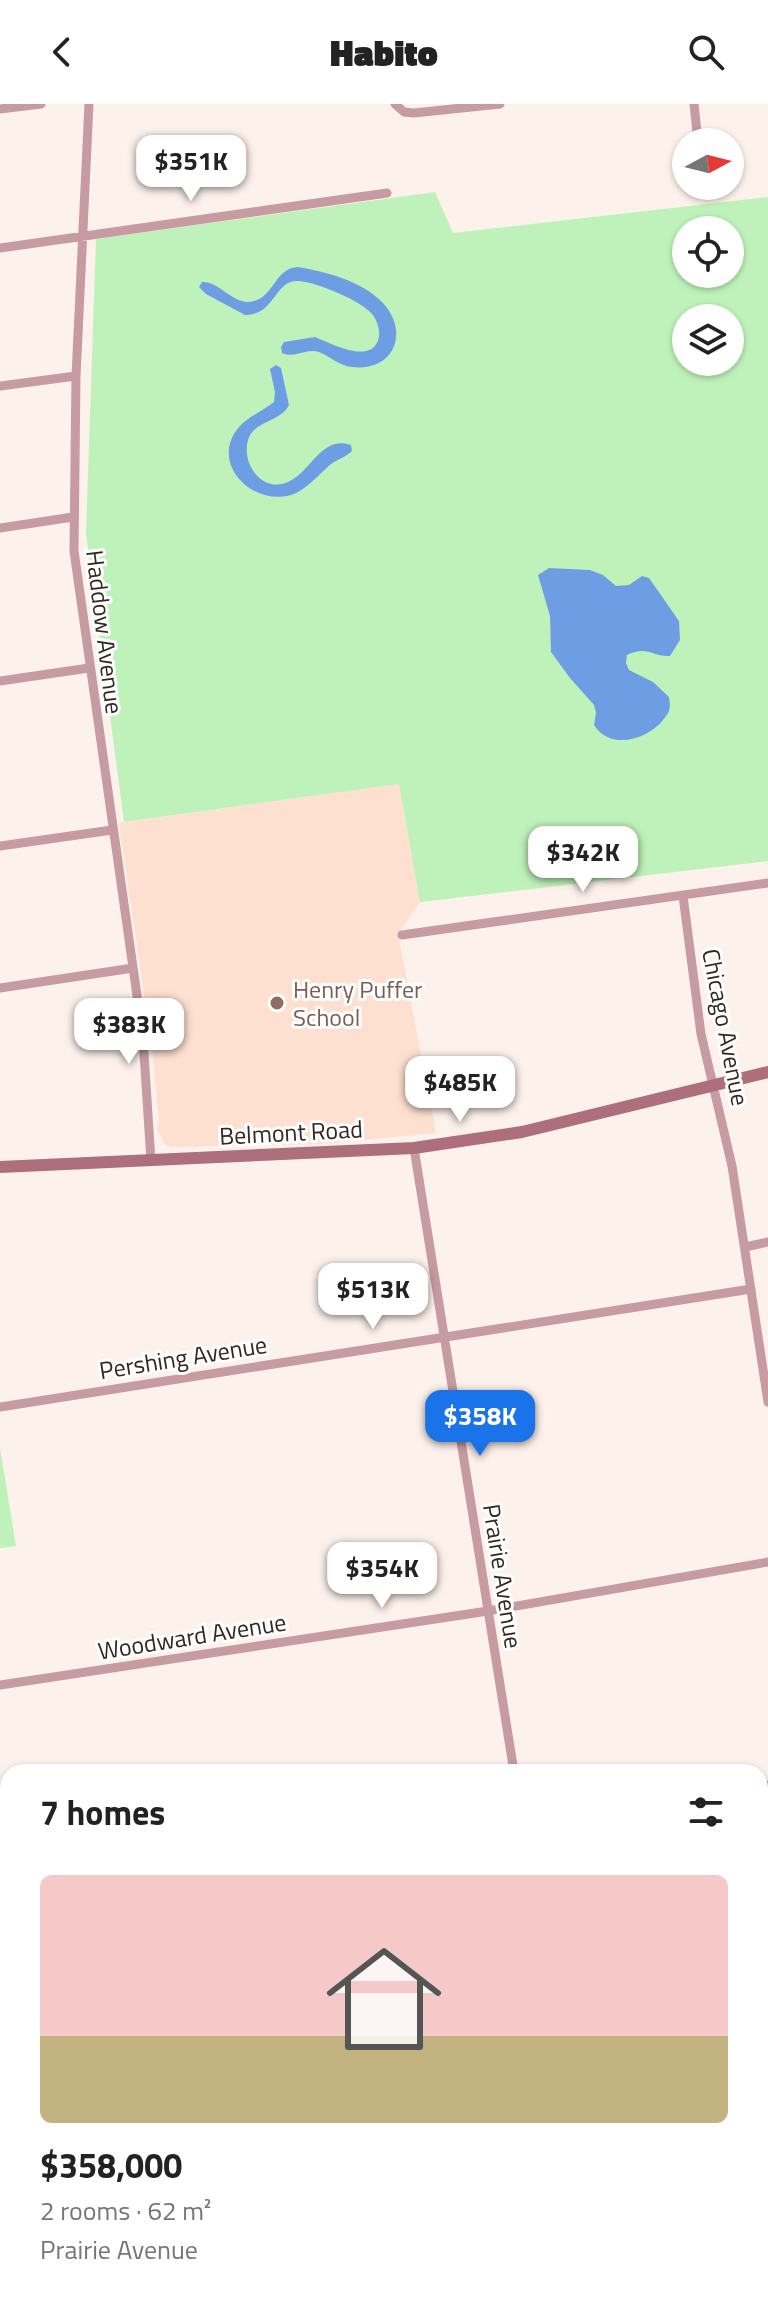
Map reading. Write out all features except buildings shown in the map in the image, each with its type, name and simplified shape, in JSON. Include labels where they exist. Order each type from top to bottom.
[{"type":"main road","name":"Belmont Road","points":[[15,1166],[414,1148],[522,1132],[768,1072]]},
{"type":"main road","points":[[0,1161],[15,1166]]},
{"type":"main road","points":[[0,1170],[15,1166]]},
{"type":"street","points":[[0,109],[41,104]]},
{"type":"street","name":"Haddow Avenue","points":[[89,104],[76,376],[74,551],[143,1038],[151,1161]]},
{"type":"street","points":[[395,104],[404,112],[414,113],[500,104]]},
{"type":"street","points":[[694,104],[697,128]]},
{"type":"street","points":[[0,248],[387,193]]},
{"type":"street","points":[[0,386],[76,376]]},
{"type":"street","points":[[0,528],[73,517]]},
{"type":"street","points":[[0,681],[89,668]]},
{"type":"street","points":[[0,846],[112,830]]},
{"type":"street","points":[[402,935],[768,883]]},
{"type":"street","name":"Chicago Avenue","points":[[683,896],[701,1034],[727,1138],[768,1400]]},
{"type":"street","points":[[0,988],[133,968]]},
{"type":"street","name":"Prairie Avenue","points":[[414,1148],[513,1764]]},
{"type":"street","points":[[745,1247],[768,1242]]},
{"type":"street","name":"Pershing Avenue","points":[[0,1407],[751,1289]]},
{"type":"street","name":"Woodward Avenue","points":[[0,1685],[488,1611],[768,1562]]},
{"type":"shaded area","name":"Henry Puffer School","points":[[399,784],[420,902],[398,934],[436,1133],[322,1144],[165,1145],[157,1129],[159,1120],[152,1049],[119,823]]},
{"type":"green space","points":[[435,192],[453,233],[768,197],[768,861],[420,902],[399,784],[124,822],[86,533],[96,239]]},
{"type":"green space","points":[[0,1448],[16,1546],[0,1548]]},
{"type":"water","points":[[297,267],[353,283],[382,302],[391,313],[395,325],[394,347],[388,356],[367,367],[352,367],[319,352],[282,353],[284,342],[315,337],[361,352],[375,346],[379,331],[372,314],[327,288],[307,282],[291,282],[284,285],[263,309],[245,315],[199,287],[202,282],[209,283],[240,300],[254,301],[266,294],[284,272]]},
{"type":"water","points":[[276,365],[281,368],[289,405],[280,415],[255,429],[248,440],[248,459],[257,475],[263,481],[280,484],[297,476],[332,445],[351,445],[352,451],[299,491],[287,496],[259,493],[247,486],[231,466],[229,453],[231,440],[239,427],[274,402],[270,369]]},
{"type":"water","points":[[549,568],[590,570],[603,575],[616,586],[629,585],[642,576],[649,578],[679,621],[680,640],[670,656],[645,651],[627,655],[629,670],[653,682],[669,697],[668,714],[651,731],[620,740],[601,733],[594,725],[594,705],[551,652],[550,616],[538,575]]},
{"type":"place","name":"Henry Puffer School","points":[[277,1003]]}]
